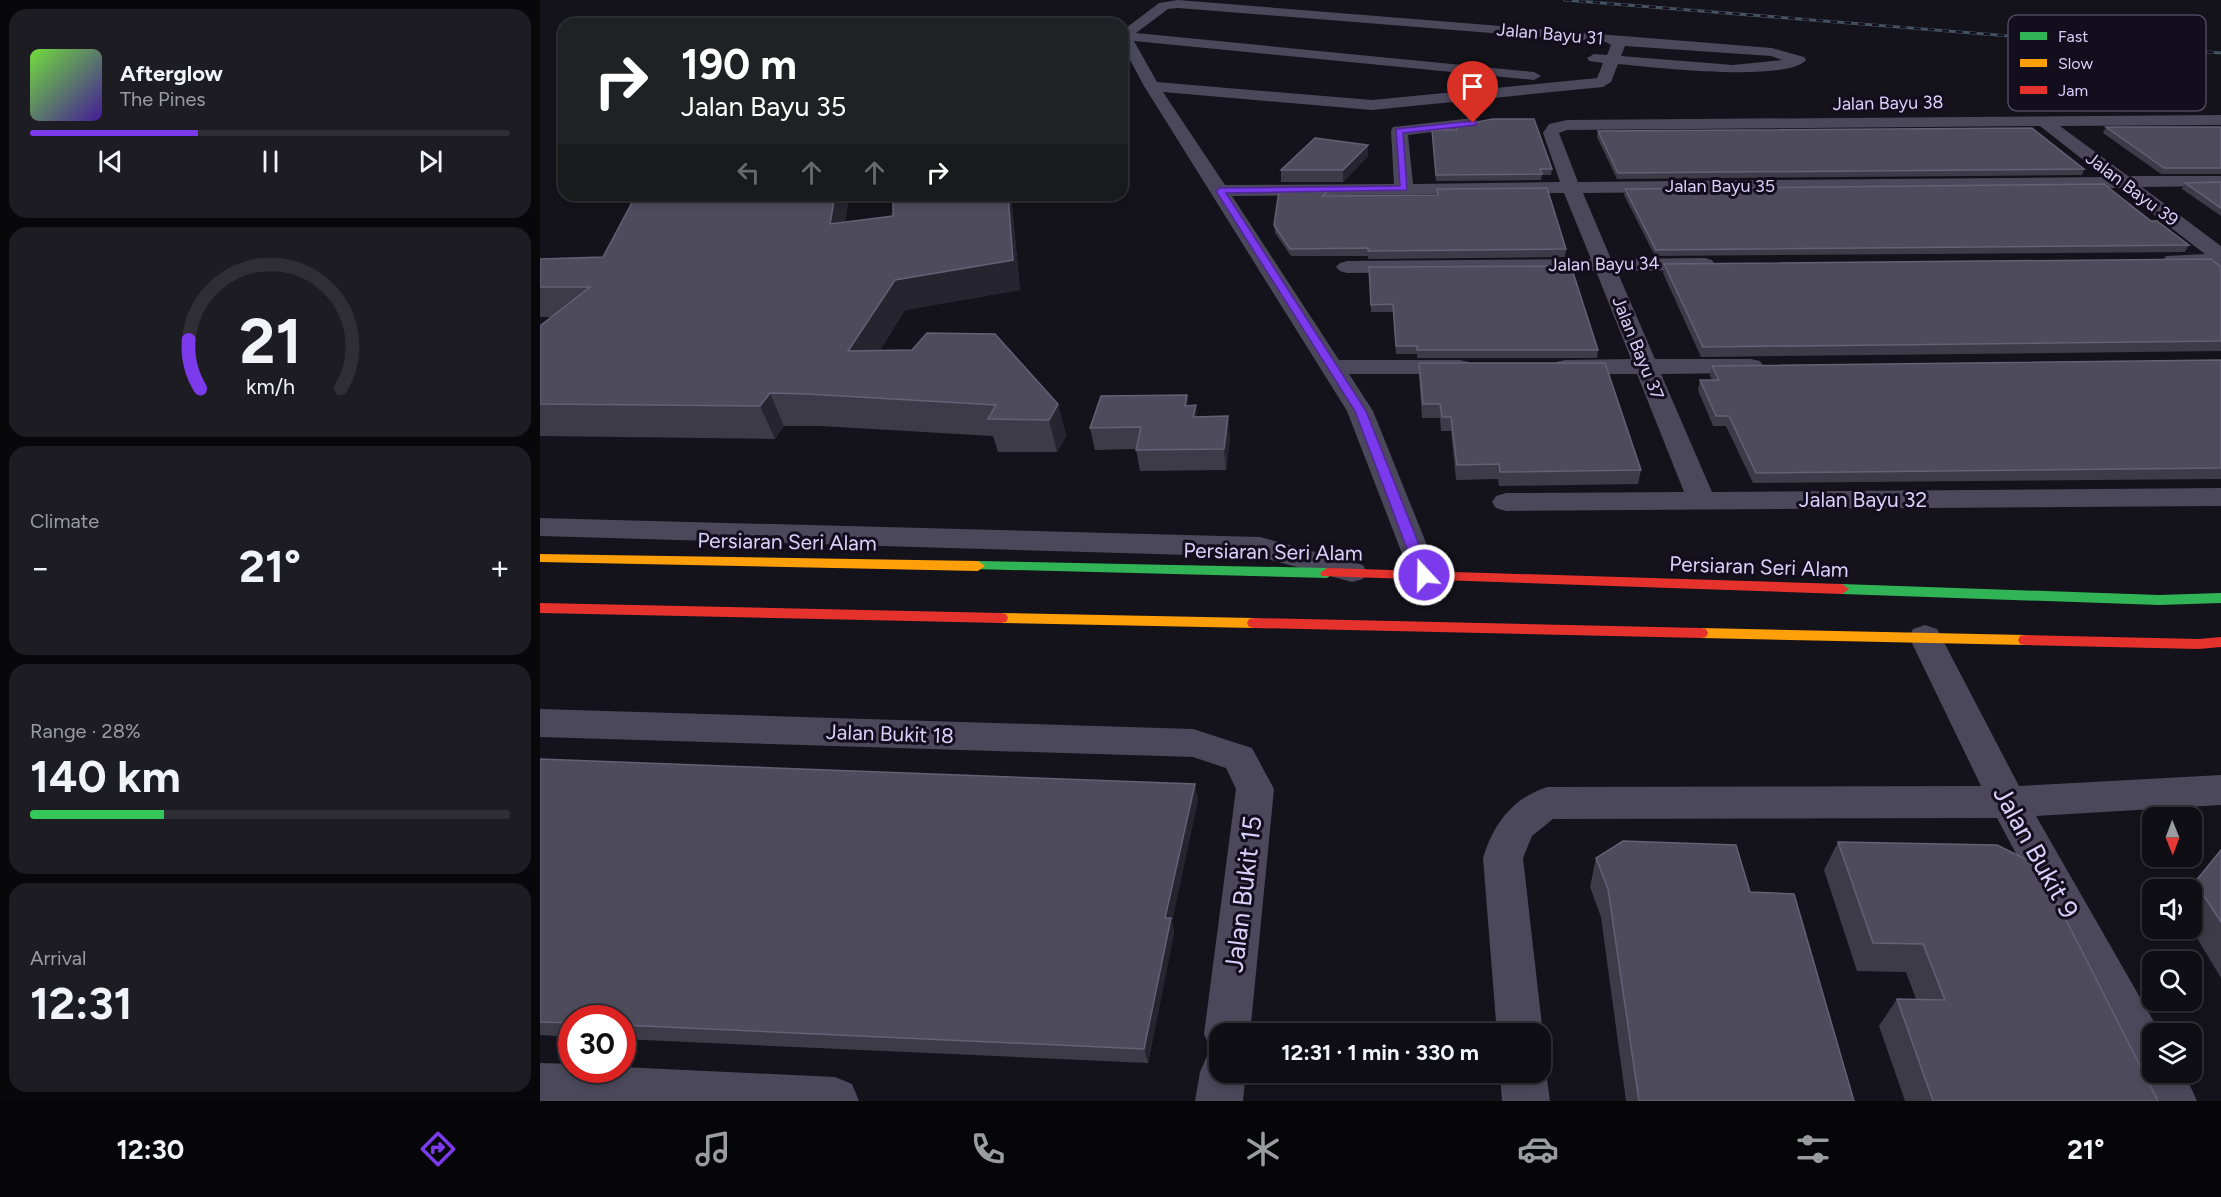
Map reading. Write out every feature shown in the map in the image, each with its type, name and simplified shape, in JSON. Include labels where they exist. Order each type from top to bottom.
[{"type":"main road","name":"Persiaran Seri Alam","points":[[540,558],[1424,575],[2148,600],[2221,598]]},
{"type":"main road","points":[[540,608],[1761,636],[1925,637],[2199,644],[2221,642]]},
{"type":"street","name":"Jalan Bayu 31","points":[[1128,33],[1164,6],[1173,4],[1618,41],[1603,82]]},
{"type":"street","points":[[1145,20],[1169,22]]},
{"type":"street","points":[[1368,32],[1382,20]]},
{"type":"street","points":[[1128,36],[1603,82]]},
{"type":"street","points":[[1578,56],[1733,69],[1792,63],[1799,60],[1772,52],[1618,41]]},
{"type":"street","points":[[1128,43],[1152,86],[1360,411],[1424,575]]},
{"type":"street","points":[[1341,57],[1354,45]]},
{"type":"street","points":[[1152,86],[1370,105],[1603,82]]},
{"type":"street","name":"Jalan Bayu 38","points":[[1555,128],[1567,126],[2221,120]]},
{"type":"street","name":"Jalan Bayu 39","points":[[2043,121],[2221,258]]},
{"type":"street","points":[[1404,188],[1399,131],[1473,123]]},
{"type":"street","name":"Jalan Bayu 37","points":[[1555,128],[1551,133],[1571,187],[1702,501]]},
{"type":"street","name":"Jalan Bayu 35","points":[[1220,191],[2221,181]]},
{"type":"street","points":[[2150,260],[2221,258]]},
{"type":"street","name":"Jalan Bayu 34","points":[[1347,267],[1724,264]]},
{"type":"street","points":[[1538,368],[1776,366]]},
{"type":"street","points":[[1334,368],[1478,368]]},
{"type":"street","name":"Jalan Bayu 32","points":[[1506,502],[2221,497]]},
{"type":"street","points":[[540,527],[1260,547],[1359,574]]},
{"type":"street","name":"Jalan Bukit 9","points":[[1925,637],[2008,802],[2142,1045]]},
{"type":"street","name":"Jalan Bukit 18","points":[[540,723],[1193,743],[1239,758]]},
{"type":"street","name":"Jalan Bukit 15","points":[[1228,1023],[1255,789],[1239,758]]},
{"type":"street","points":[[1519,1023],[1503,858],[1507,839],[1519,822],[1532,811],[1547,803],[2008,802],[2221,790]]},
{"type":"street","points":[[1219,1101],[1221,1083]]},
{"type":"street","points":[[1524,1083],[1526,1101]]},
{"type":"street","points":[[2164,1083],[2174,1101]]},
{"type":"street","points":[[540,1086],[835,1101]]},
{"type":"building","points":[[1493,119],[1534,119],[1552,169],[1540,169],[1542,174],[1436,175],[1432,130],[1457,130],[1456,126]]},
{"type":"building","points":[[2106,127],[2221,127],[2221,168],[2164,168]]},
{"type":"building","points":[[2032,128],[2084,169],[1618,173],[1598,131]]},
{"type":"building","points":[[1315,138],[1368,145],[1343,170],[1281,170]]},
{"type":"building","points":[[2221,182],[2221,208],[2185,183]]},
{"type":"building","points":[[2104,184],[2151,221],[2157,221],[2189,245],[1656,250],[1625,189]]},
{"type":"building","points":[[1547,188],[1566,249],[1368,251],[1368,248],[1290,249],[1274,225],[1279,191],[1328,190],[1323,196],[1438,195],[1437,189]]},
{"type":"building","points":[[633,201],[834,201],[830,224],[893,216],[893,201],[1008,201],[1013,260],[895,280],[848,351],[912,350],[927,333],[995,334],[1058,404],[1049,420],[988,419],[996,405],[807,394],[770,393],[760,406],[540,404],[540,326],[590,287],[540,287],[540,259],[603,257]]},
{"type":"building","points":[[2211,259],[2221,267],[2221,341],[1703,347],[1664,264]]},
{"type":"building","points":[[1571,266],[1598,350],[1417,350],[1417,346],[1396,346],[1393,304],[1371,305],[1369,267]]},
{"type":"building","points":[[2221,360],[2221,468],[1756,473],[1729,416],[1716,416],[1700,380],[1719,380],[1712,366]]},
{"type":"building","points":[[1419,363],[1605,363],[1641,470],[1500,472],[1499,464],[1457,465],[1451,417],[1442,417],[1440,404],[1423,404]]},
{"type":"building","points":[[1187,395],[1185,406],[1196,405],[1193,417],[1228,416],[1224,449],[1136,450],[1141,427],[1090,428],[1101,396]]},
{"type":"building","points":[[540,759],[1195,784],[1165,918],[1171,918],[1144,1049],[636,1026],[636,1005],[558,1005],[558,1023],[540,1022]]},
{"type":"building","points":[[1623,841],[1736,845],[1750,892],[1794,894],[1854,1101],[1639,1101],[1608,889],[1596,858]]},
{"type":"building","points":[[1838,842],[1997,845],[2034,863],[2053,894],[2142,1069],[2142,1083],[2149,1083],[2158,1101],[1933,1101],[1897,999],[1945,1000],[1923,944],[1873,943]]},
{"type":"building","points":[[2221,850],[2221,922],[2202,893],[2202,879],[2197,879]]},
{"type":"railway","points":[[1565,0],[2008,36]]},
{"type":"railway","points":[[2206,52],[2221,53]]},
{"type":"traffic: fast","points":[[978,566],[1327,573]]},
{"type":"traffic: fast","points":[[1842,589],[2159,600],[2221,598]]},
{"type":"traffic: slow","points":[[540,558],[978,566]]},
{"type":"traffic: slow","points":[[1001,618],[1254,623]]},
{"type":"traffic: slow","points":[[1701,633],[2025,640]]},
{"type":"traffic: jam","points":[[1327,573],[1842,589]]},
{"type":"traffic: jam","points":[[540,608],[1001,618]]},
{"type":"traffic: jam","points":[[1254,623],[1701,633]]},
{"type":"traffic: jam","points":[[2025,640],[2199,644],[2221,642]]},
{"type":"route","points":[[1424,575],[1360,411],[1220,191],[1404,188],[1399,131],[1473,123]]}]
